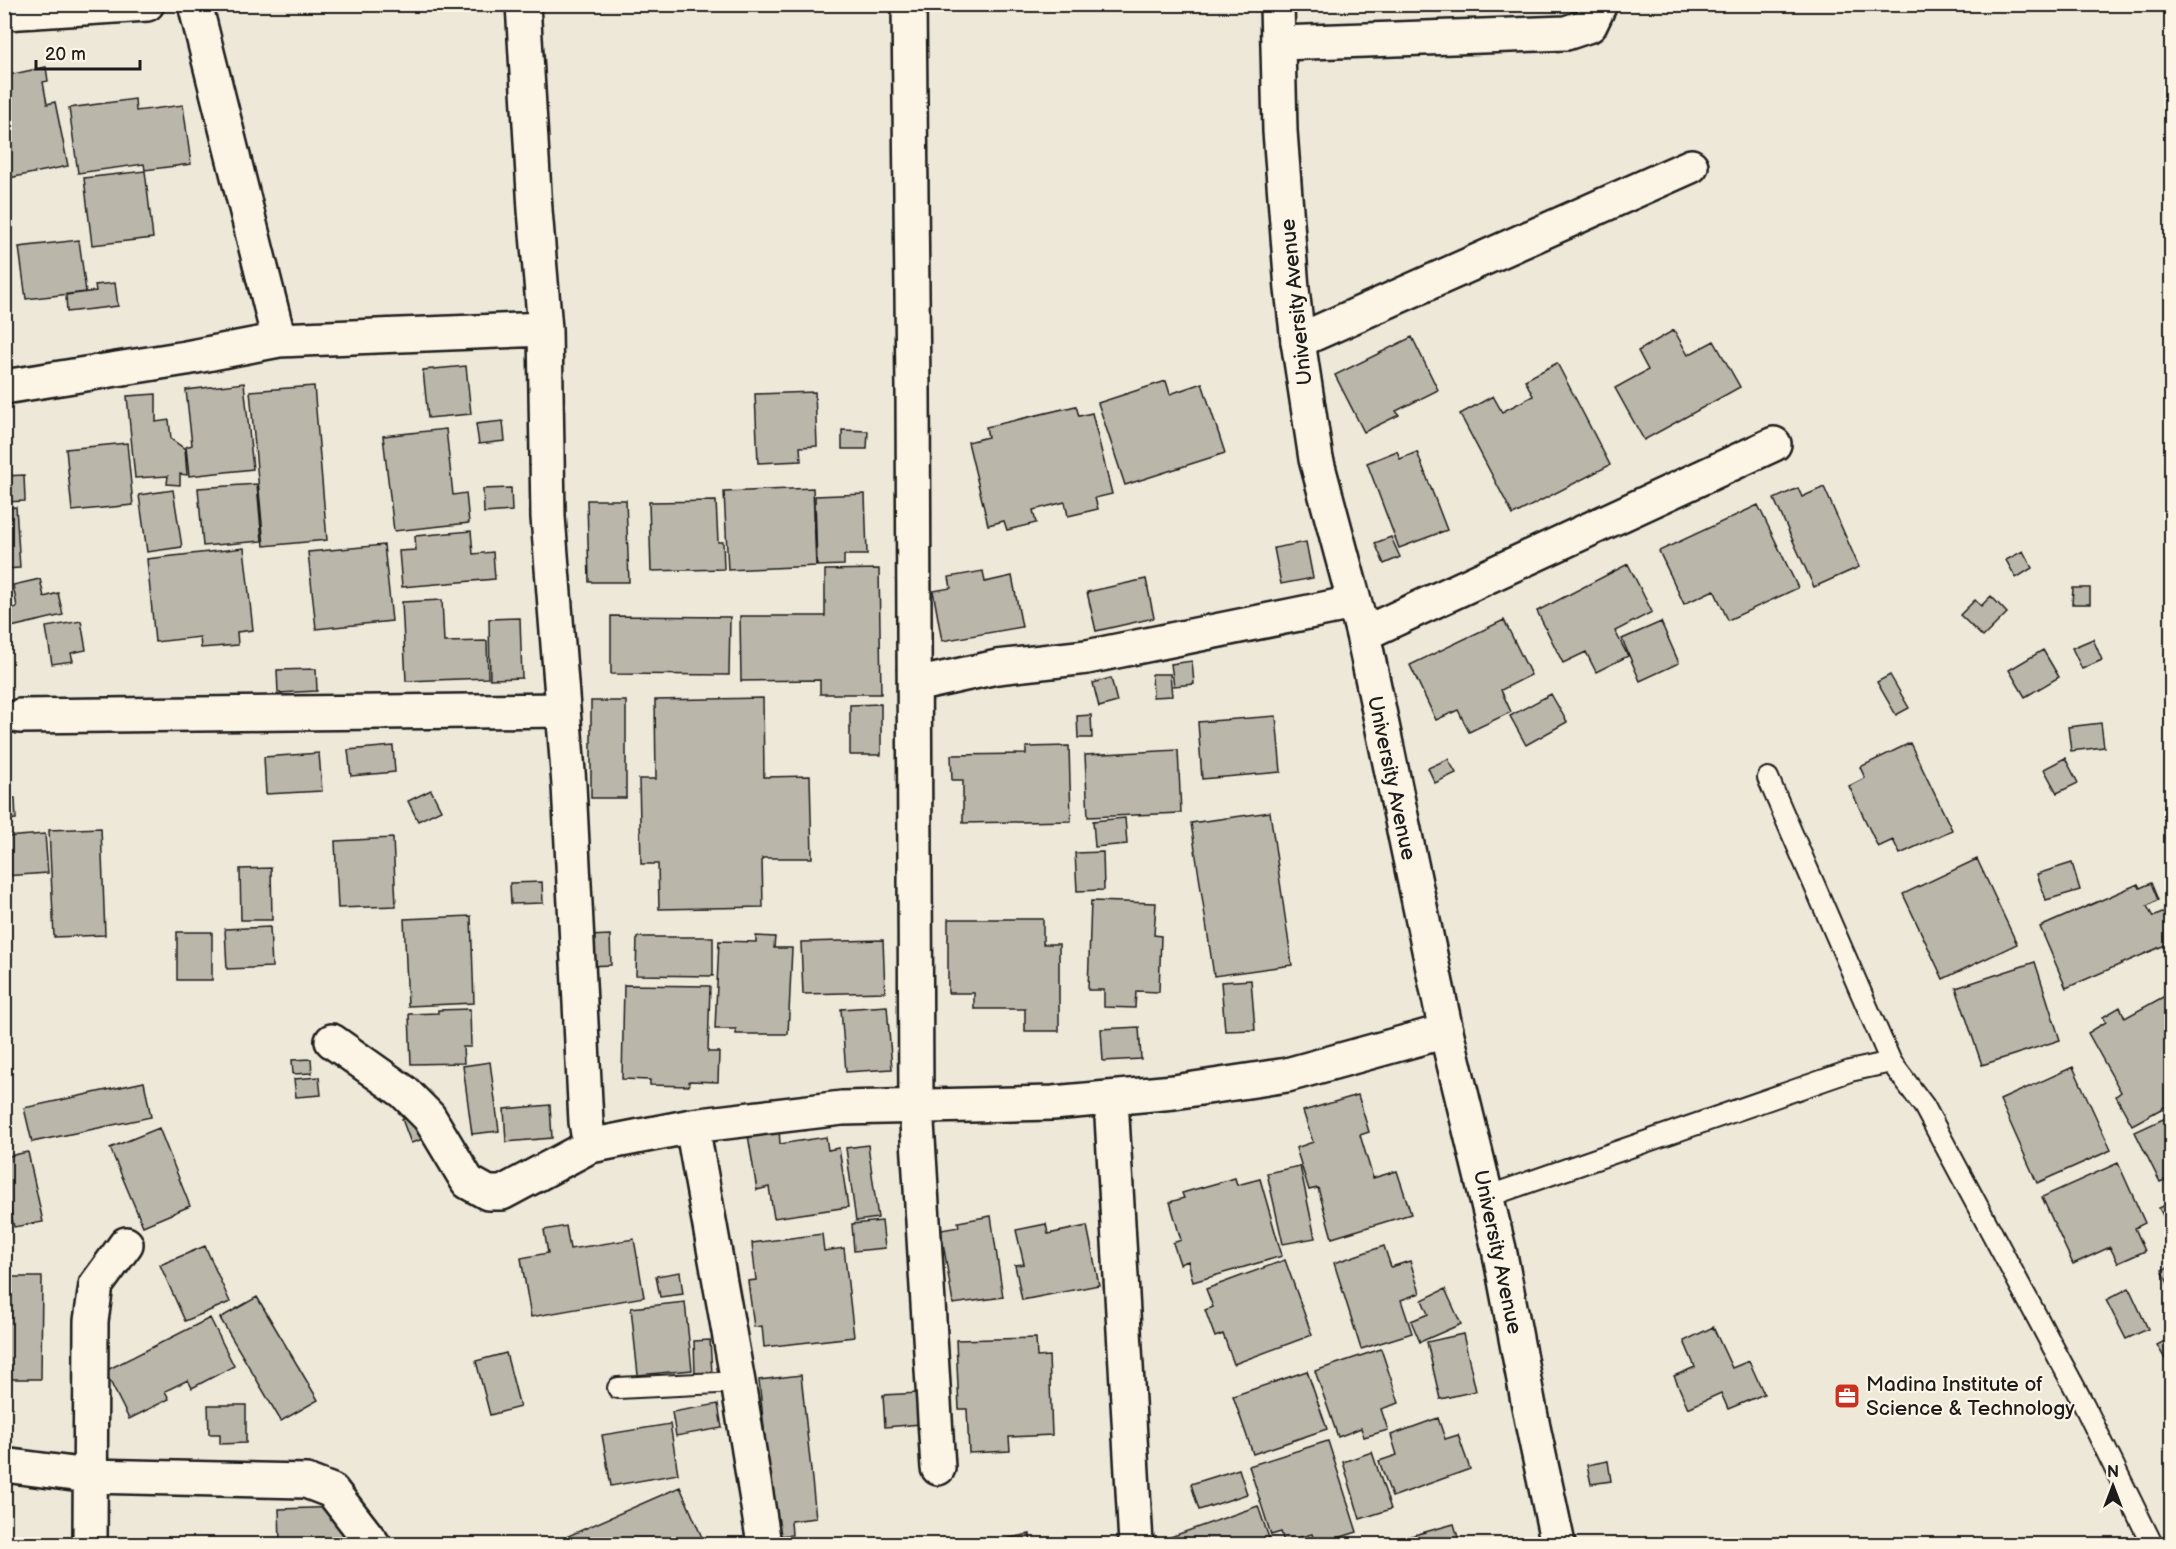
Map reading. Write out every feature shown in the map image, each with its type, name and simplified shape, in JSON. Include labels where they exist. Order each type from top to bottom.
[{"type":"street","points":[[4,13],[147,4]]},
{"type":"street","points":[[195,4],[279,339]]},
{"type":"street","points":[[523,4],[545,329],[548,517],[564,710],[586,1122],[590,1146]]},
{"type":"street","points":[[909,4],[916,1106],[938,1468]]},
{"type":"street","name":"University Avenue","points":[[1277,4],[1280,131],[1298,341],[1316,459],[1363,634],[1446,1031],[1501,1260],[1558,1545]]},
{"type":"street","points":[[1279,43],[1566,33],[1590,25],[1600,4]]},
{"type":"street","points":[[1298,341],[1691,166]]},
{"type":"street","points":[[4,387],[186,358],[279,339],[545,329]]},
{"type":"street","points":[[1363,634],[1774,444]]},
{"type":"street","points":[[915,685],[997,667],[1087,657],[1353,603]]},
{"type":"street","points":[[21,716],[564,710]]},
{"type":"street","points":[[333,1041],[404,1092],[429,1117],[468,1182],[488,1192],[502,1192],[590,1146],[692,1126],[842,1108],[1041,1104],[1111,1099],[1287,1075],[1446,1031]]},
{"type":"street","points":[[1111,1099],[1136,1545]]},
{"type":"street","points":[[692,1126],[738,1382],[764,1545]]},
{"type":"street","points":[[90,1545],[91,1321],[96,1285],[126,1244]]},
{"type":"street","points":[[4,1465],[89,1476],[306,1481],[333,1491],[373,1545]]},
{"type":"lane","points":[[1768,778],[1891,1062],[1924,1106],[2084,1405],[2152,1545]]},
{"type":"lane","points":[[1486,1197],[1850,1071],[1891,1062]]},
{"type":"lane","points":[[618,1388],[738,1382]]},
{"type":"building","points":[[46,67],[48,81],[43,82],[47,104],[55,102],[68,166],[4,179],[4,107],[10,106],[4,76]]},
{"type":"building","points":[[135,99],[136,111],[183,105],[191,164],[145,170],[144,164],[78,173],[69,108]]},
{"type":"building","points":[[145,171],[153,238],[92,245],[84,178]]},
{"type":"building","points":[[79,240],[86,292],[26,299],[19,247]]},
{"type":"building","points":[[115,283],[118,306],[67,312],[66,295],[96,291],[95,285]]},
{"type":"building","points":[[1674,330],[1688,355],[1714,341],[1740,387],[1644,440],[1615,388],[1648,370],[1638,351]]},
{"type":"building","points":[[1412,337],[1438,390],[1396,411],[1399,415],[1364,432],[1335,375]]},
{"type":"building","points":[[1557,363],[1610,465],[1513,515],[1460,414],[1493,396],[1502,412],[1533,396],[1525,380]]},
{"type":"building","points":[[466,366],[471,414],[428,418],[423,370]]},
{"type":"building","points":[[1166,381],[1170,394],[1202,383],[1225,453],[1125,485],[1098,403]]},
{"type":"building","points":[[244,383],[253,469],[189,476],[186,447],[192,445],[186,390]]},
{"type":"building","points":[[314,386],[327,540],[264,546],[250,391]]},
{"type":"building","points":[[815,392],[817,446],[800,447],[801,461],[758,463],[755,394]]},
{"type":"building","points":[[156,394],[156,422],[169,420],[171,439],[185,449],[187,475],[180,474],[180,485],[167,484],[168,476],[135,478],[127,396]]},
{"type":"building","points":[[1076,406],[1079,416],[1092,413],[1112,494],[1095,498],[1098,509],[1068,516],[1065,502],[1033,510],[1036,523],[1007,530],[1004,521],[988,525],[968,442],[988,437],[986,427]]},
{"type":"building","points":[[503,421],[505,441],[479,444],[476,424]]},
{"type":"building","points":[[446,429],[453,495],[466,493],[469,523],[394,531],[383,436]]},
{"type":"building","points":[[842,430],[868,431],[867,449],[842,449]]},
{"type":"building","points":[[127,443],[133,505],[72,511],[66,449]]},
{"type":"building","points":[[1397,451],[1400,459],[1417,452],[1447,530],[1399,548],[1367,463]]},
{"type":"building","points":[[24,475],[25,501],[4,502],[4,476]]},
{"type":"building","points":[[257,484],[262,541],[203,546],[198,488]]},
{"type":"building","points":[[1824,487],[1859,567],[1814,587],[1774,499],[1798,488],[1802,497]]},
{"type":"building","points":[[511,488],[512,511],[484,513],[483,489]]},
{"type":"building","points":[[813,488],[816,566],[728,570],[724,492]]},
{"type":"building","points":[[173,490],[182,547],[147,552],[139,495]]},
{"type":"building","points":[[865,494],[867,555],[844,555],[844,565],[817,566],[815,496]]},
{"type":"building","points":[[587,500],[626,500],[629,582],[589,582]]},
{"type":"building","points":[[716,501],[718,542],[723,542],[724,569],[651,571],[649,502]]},
{"type":"building","points":[[1758,505],[1798,588],[1728,620],[1714,590],[1684,604],[1659,551]]},
{"type":"building","points":[[16,507],[20,568],[4,569],[4,508]]},
{"type":"building","points":[[471,531],[473,554],[493,552],[495,579],[402,587],[399,551],[416,550],[415,536]]},
{"type":"building","points":[[1391,537],[1400,557],[1384,564],[1375,543]]},
{"type":"building","points":[[1306,542],[1313,578],[1281,584],[1274,548]]},
{"type":"building","points":[[384,545],[392,621],[316,629],[308,552]]},
{"type":"building","points":[[244,548],[253,630],[237,632],[238,645],[201,648],[200,637],[155,642],[147,559]]},
{"type":"building","points":[[2023,551],[2032,568],[2016,578],[2006,560]]},
{"type":"building","points":[[1628,564],[1652,612],[1615,631],[1628,656],[1596,672],[1586,652],[1563,663],[1537,611]]},
{"type":"building","points":[[879,569],[881,694],[820,694],[820,680],[741,681],[740,616],[825,616],[825,570]]},
{"type":"building","points":[[983,571],[985,582],[1012,576],[1022,627],[942,641],[933,591],[951,588],[949,577]]},
{"type":"building","points":[[40,579],[44,597],[58,593],[63,615],[11,627],[8,609],[17,607],[13,585]]},
{"type":"building","points":[[1146,579],[1154,618],[1096,631],[1087,592]]},
{"type":"building","points":[[2073,588],[2090,588],[2090,604],[2072,604]]},
{"type":"building","points":[[1991,596],[2007,613],[1983,637],[1960,615],[1975,600],[1981,606]]},
{"type":"building","points":[[442,600],[444,642],[487,641],[488,678],[406,681],[402,602]]},
{"type":"building","points":[[611,616],[730,617],[729,675],[611,674]]},
{"type":"building","points":[[520,618],[522,678],[490,679],[489,619]]},
{"type":"building","points":[[1504,620],[1531,675],[1501,690],[1511,712],[1469,732],[1458,710],[1436,720],[1410,665]]},
{"type":"building","points":[[81,621],[86,650],[71,653],[73,661],[52,664],[46,627]]},
{"type":"building","points":[[1661,622],[1679,663],[1640,681],[1622,639]]},
{"type":"building","points":[[2093,639],[2102,660],[2082,669],[2072,648]]},
{"type":"building","points":[[2043,650],[2059,677],[2025,697],[2009,670]]},
{"type":"building","points":[[1192,661],[1194,684],[1174,686],[1171,664]]},
{"type":"building","points":[[316,669],[317,691],[278,693],[277,670]]},
{"type":"building","points":[[1152,674],[1170,674],[1172,696],[1153,697]]},
{"type":"building","points":[[1890,675],[1909,708],[1896,715],[1877,682]]},
{"type":"building","points":[[1111,678],[1117,702],[1099,707],[1093,683]]},
{"type":"building","points":[[1551,694],[1567,722],[1526,745],[1510,716]]},
{"type":"building","points":[[763,698],[764,777],[810,776],[812,858],[762,858],[763,907],[659,909],[658,864],[641,864],[639,779],[656,779],[655,700]]},
{"type":"building","points":[[591,701],[626,701],[626,798],[591,798]]},
{"type":"building","points":[[881,704],[881,755],[850,755],[850,705]]},
{"type":"building","points":[[1091,715],[1092,738],[1078,738],[1077,716]]},
{"type":"building","points":[[1276,716],[1281,772],[1202,779],[1198,722]]},
{"type":"building","points":[[2101,723],[2104,747],[2071,751],[2068,727]]},
{"type":"building","points":[[1910,743],[1952,830],[1900,854],[1893,840],[1878,847],[1849,786],[1865,778],[1860,767]]},
{"type":"building","points":[[393,746],[395,772],[351,776],[348,750]]},
{"type":"building","points":[[1069,746],[1071,821],[963,823],[963,780],[952,780],[951,755],[1026,754],[1026,747]]},
{"type":"building","points":[[1178,750],[1181,813],[1088,817],[1085,755]]},
{"type":"building","points":[[319,753],[322,791],[266,794],[264,757]]},
{"type":"building","points":[[2065,758],[2078,783],[2057,793],[2044,769]]},
{"type":"building","points":[[1448,759],[1456,773],[1435,783],[1428,768]]},
{"type":"building","points":[[431,790],[441,810],[418,821],[408,801]]},
{"type":"building","points":[[4,798],[15,798],[16,819],[4,820]]},
{"type":"building","points":[[1270,812],[1292,965],[1214,976],[1191,823]]},
{"type":"building","points":[[1125,818],[1127,844],[1095,847],[1093,821]]},
{"type":"building","points":[[101,828],[105,935],[54,937],[49,830]]},
{"type":"building","points":[[45,834],[48,873],[4,876],[4,837]]},
{"type":"building","points":[[393,838],[396,906],[338,908],[335,841]]},
{"type":"building","points":[[1103,852],[1104,890],[1077,891],[1075,853]]},
{"type":"building","points":[[1977,859],[2017,944],[1943,979],[1903,894]]},
{"type":"building","points":[[2072,863],[2080,890],[2046,900],[2037,874]]},
{"type":"building","points":[[271,868],[272,920],[241,920],[240,869]]},
{"type":"building","points":[[542,882],[543,903],[511,904],[510,883]]},
{"type":"building","points":[[2151,883],[2158,900],[2147,906],[2153,917],[2162,913],[2172,916],[2172,942],[2066,988],[2040,927],[2138,884],[2140,888]]},
{"type":"building","points":[[1091,901],[1156,903],[1154,935],[1161,936],[1159,992],[1136,991],[1135,1008],[1104,1007],[1104,990],[1088,990]]},
{"type":"building","points":[[471,916],[474,1003],[408,1006],[404,919]]},
{"type":"building","points":[[948,919],[1043,919],[1043,944],[1059,944],[1059,1031],[1025,1031],[1025,1009],[974,1009],[974,993],[948,993]]},
{"type":"building","points":[[270,927],[272,967],[227,969],[225,929]]},
{"type":"building","points":[[177,932],[212,932],[212,980],[177,980]]},
{"type":"building","points":[[610,935],[611,965],[587,966],[587,936]]},
{"type":"building","points":[[756,936],[775,937],[774,948],[792,948],[788,1034],[736,1034],[736,1029],[715,1029],[719,941],[756,942]]},
{"type":"building","points":[[637,937],[713,937],[713,976],[636,975]]},
{"type":"building","points":[[883,940],[885,992],[803,994],[801,942]]},
{"type":"building","points":[[2035,962],[2060,1040],[1982,1065],[1956,988]]},
{"type":"building","points":[[1251,980],[1255,1030],[1225,1031],[1221,982]]},
{"type":"building","points":[[624,985],[710,986],[708,1052],[719,1052],[718,1082],[689,1081],[689,1086],[650,1085],[650,1080],[622,1079]]},
{"type":"building","points":[[2172,992],[2172,1103],[2132,1125],[2116,1096],[2121,1092],[2088,1033],[2106,1022],[2103,1017],[2120,1007],[2125,1018]]},
{"type":"building","points":[[887,1006],[892,1069],[846,1072],[841,1009]]},
{"type":"building","points":[[470,1009],[471,1047],[463,1047],[464,1063],[411,1064],[409,1014]]},
{"type":"building","points":[[1139,1027],[1141,1059],[1103,1061],[1101,1029]]},
{"type":"building","points":[[311,1059],[312,1073],[293,1074],[292,1060]]},
{"type":"building","points":[[490,1062],[499,1131],[472,1134],[463,1066]]},
{"type":"building","points":[[2073,1067],[2111,1150],[2037,1183],[2000,1100]]},
{"type":"building","points":[[319,1077],[321,1095],[296,1097],[294,1079]]},
{"type":"building","points":[[144,1082],[151,1117],[32,1142],[24,1108]]},
{"type":"building","points":[[1358,1095],[1369,1132],[1360,1135],[1373,1178],[1397,1171],[1411,1214],[1332,1238],[1318,1188],[1309,1190],[1296,1148],[1313,1142],[1303,1111]]},
{"type":"building","points":[[550,1105],[552,1138],[506,1142],[504,1109]]},
{"type":"building","points":[[420,1112],[429,1137],[411,1143],[402,1119]]},
{"type":"building","points":[[2172,1115],[2172,1177],[2160,1182],[2135,1132]]},
{"type":"building","points":[[159,1128],[190,1206],[143,1226],[110,1148]]},
{"type":"building","points":[[779,1130],[780,1144],[826,1137],[828,1150],[839,1148],[848,1207],[774,1218],[769,1187],[757,1190],[748,1135]]},
{"type":"building","points":[[868,1145],[878,1218],[856,1221],[846,1148]]},
{"type":"building","points":[[28,1152],[43,1222],[14,1227],[4,1183],[4,1157]]},
{"type":"building","points":[[2118,1163],[2145,1223],[2135,1228],[2145,1251],[2118,1263],[2110,1247],[2073,1264],[2042,1197]]},
{"type":"building","points":[[1300,1166],[1315,1238],[1283,1244],[1267,1173]]},
{"type":"building","points":[[1235,1178],[1237,1185],[1260,1179],[1282,1256],[1193,1282],[1188,1261],[1180,1264],[1173,1243],[1181,1240],[1170,1202],[1184,1198],[1182,1193]]},
{"type":"building","points":[[2172,1202],[2172,1225],[2169,1227],[2159,1208]]},
{"type":"building","points":[[991,1216],[1003,1297],[953,1304],[941,1230],[959,1227],[958,1222]]},
{"type":"building","points":[[882,1221],[885,1248],[854,1251],[852,1224]]},
{"type":"building","points":[[1046,1224],[1048,1234],[1087,1226],[1099,1285],[1022,1300],[1015,1265],[1024,1264],[1016,1230]]},
{"type":"building","points":[[566,1226],[570,1249],[634,1239],[644,1297],[531,1317],[521,1258],[548,1253],[544,1230]]},
{"type":"building","points":[[822,1234],[824,1251],[844,1248],[854,1337],[764,1347],[762,1326],[754,1327],[748,1281],[756,1280],[752,1243]]},
{"type":"building","points":[[205,1246],[230,1302],[185,1321],[160,1265]]},
{"type":"building","points":[[1384,1246],[1391,1267],[1410,1261],[1420,1293],[1401,1300],[1412,1333],[1361,1349],[1334,1263]]},
{"type":"building","points":[[1285,1260],[1312,1335],[1234,1364],[1223,1334],[1215,1337],[1205,1310],[1213,1307],[1206,1289]]},
{"type":"building","points":[[2172,1265],[2172,1290],[2171,1290],[2162,1270]]},
{"type":"building","points":[[680,1272],[683,1294],[660,1297],[656,1276]]},
{"type":"building","points":[[4,1277],[42,1277],[41,1379],[4,1379]]},
{"type":"building","points":[[2129,1288],[2148,1329],[2126,1339],[2106,1300]]},
{"type":"building","points":[[1445,1289],[1461,1324],[1420,1342],[1411,1321],[1428,1314],[1422,1300]]},
{"type":"building","points":[[257,1297],[318,1400],[281,1421],[220,1318]]},
{"type":"building","points":[[685,1302],[692,1370],[638,1375],[631,1308]]},
{"type":"building","points":[[210,1318],[234,1366],[192,1388],[188,1380],[165,1391],[169,1399],[129,1419],[105,1371]]},
{"type":"building","points":[[1713,1327],[1732,1368],[1749,1361],[1764,1394],[1728,1409],[1721,1393],[1688,1408],[1674,1376],[1695,1367],[1684,1341]]},
{"type":"building","points":[[1463,1334],[1476,1391],[1440,1399],[1427,1342]]},
{"type":"building","points":[[2172,1337],[2172,1371],[2157,1345]]},
{"type":"building","points":[[1036,1338],[1037,1357],[1049,1356],[1052,1435],[1009,1437],[1010,1451],[969,1453],[967,1409],[959,1409],[956,1340]]},
{"type":"building","points":[[710,1340],[712,1374],[695,1375],[694,1341]]},
{"type":"building","points":[[1381,1349],[1399,1403],[1381,1409],[1388,1430],[1364,1437],[1361,1428],[1338,1437],[1315,1371]]},
{"type":"building","points":[[506,1353],[520,1407],[490,1415],[476,1361]]},
{"type":"building","points":[[1307,1371],[1327,1429],[1253,1454],[1233,1396]]},
{"type":"building","points":[[801,1375],[816,1518],[791,1521],[792,1535],[775,1536],[759,1380]]},
{"type":"building","points":[[919,1393],[921,1424],[885,1427],[883,1395]]},
{"type":"building","points":[[718,1404],[722,1428],[676,1436],[672,1412]]},
{"type":"building","points":[[208,1405],[246,1405],[246,1443],[220,1444],[220,1434],[209,1434]]},
{"type":"building","points":[[1438,1418],[1445,1439],[1458,1435],[1470,1469],[1392,1497],[1379,1461],[1397,1455],[1391,1435]]},
{"type":"building","points":[[670,1424],[678,1474],[611,1486],[602,1435]]},
{"type":"building","points":[[1328,1441],[1357,1532],[1319,1544],[1315,1544],[1312,1534],[1284,1542],[1281,1532],[1271,1535],[1249,1466]]},
{"type":"building","points":[[1372,1452],[1391,1509],[1360,1519],[1343,1462]]},
{"type":"building","points":[[1608,1461],[1611,1481],[1591,1484],[1587,1465]]},
{"type":"building","points":[[1239,1469],[1247,1494],[1199,1510],[1191,1484]]},
{"type":"building","points":[[680,1487],[704,1542],[699,1544],[572,1544],[568,1536]]},
{"type":"building","points":[[1258,1506],[1271,1544],[1163,1544],[1162,1540]]},
{"type":"building","points":[[345,1507],[345,1544],[280,1544],[279,1509]]},
{"type":"building","points":[[1454,1524],[1460,1544],[1382,1544]]},
{"type":"building","points":[[1030,1534],[1031,1544],[980,1544]]},
{"type":"place","name":"Madina Institute of Science & Technology","points":[[1847,1396]]}]
